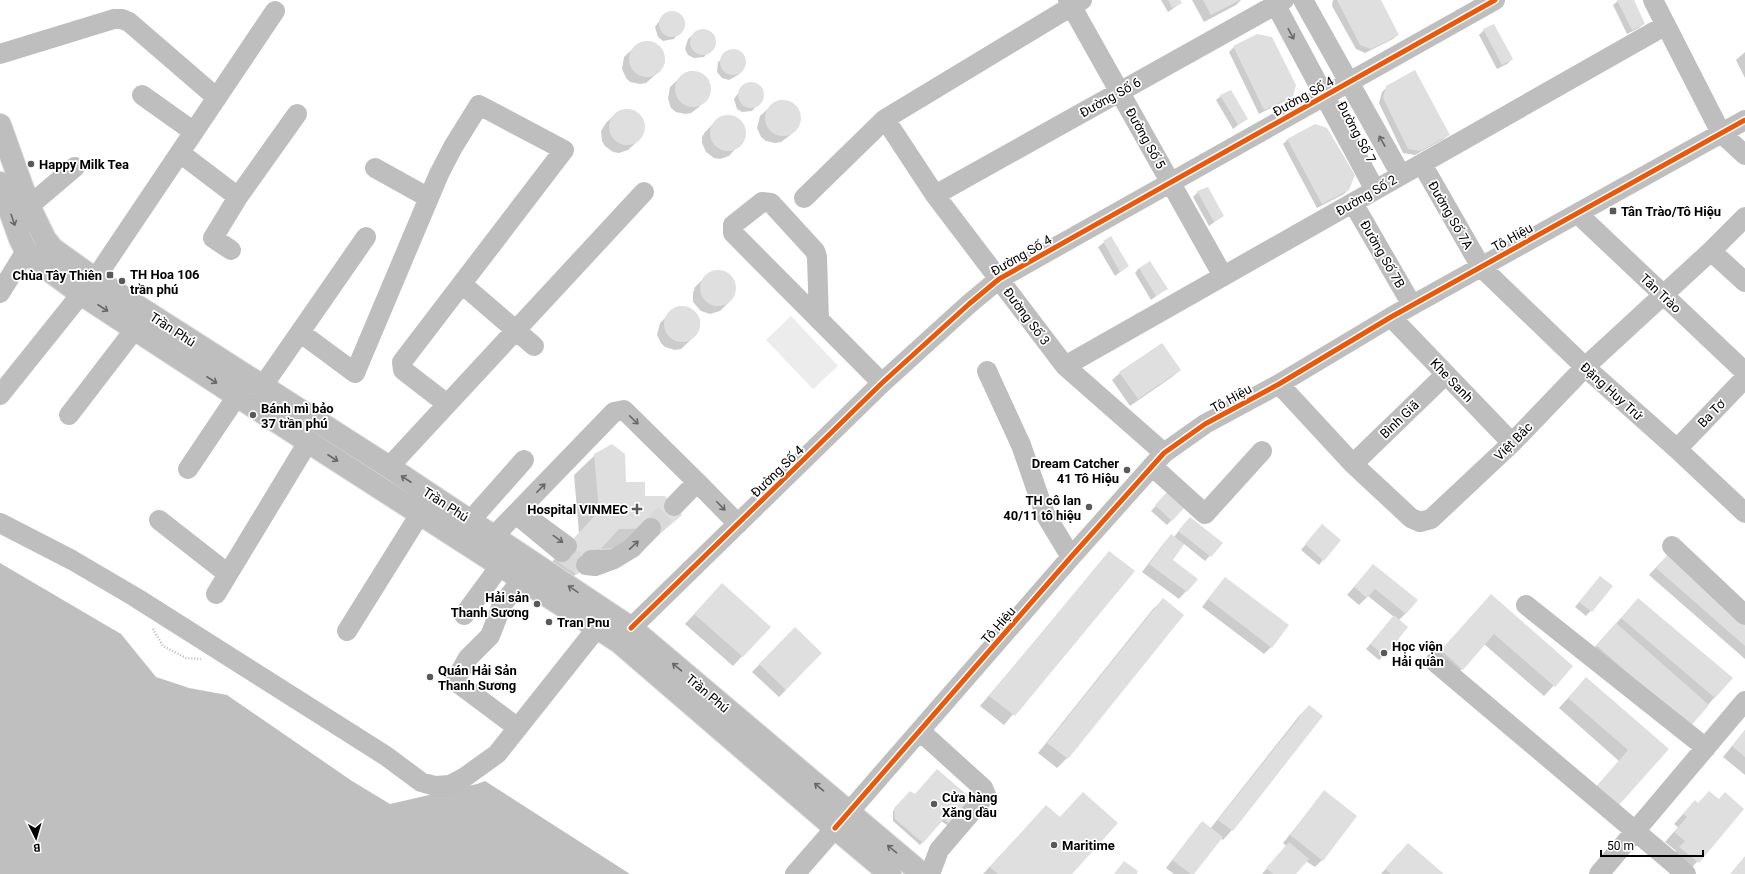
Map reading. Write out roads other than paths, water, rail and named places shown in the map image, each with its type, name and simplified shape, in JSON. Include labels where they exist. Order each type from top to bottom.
[{"type":"main road","name":"Trần Phú","points":[[0,125],[29,206],[44,239],[88,287],[135,329],[597,628],[625,635]]},
{"type":"main road","name":"Trần Phú","points":[[0,183],[20,239],[26,251],[35,260],[88,287],[262,387],[494,536],[625,635],[842,820],[922,874]]},
{"type":"main road","name":"Trần Phú","points":[[842,820],[890,874]]},
{"type":"street","name":"Đường Số 7","points":[[1303,0],[1401,176]]},
{"type":"street","name":"Đường Số 4","points":[[625,635],[882,383],[968,304],[999,279],[1495,0]]},
{"type":"street","points":[[1653,0],[1721,133],[1745,155]]},
{"type":"street","points":[[804,198],[885,119],[1074,2]]},
{"type":"street","name":"Đường Số 5","points":[[1074,2],[1120,92],[1223,276]]},
{"type":"street","name":"Đường Số 7","points":[[1277,2],[1325,97],[1375,190]]},
{"type":"street","name":"Đường Số 6","points":[[935,195],[1120,92],[1277,2]]},
{"type":"street","points":[[0,396],[88,287],[275,11]]},
{"type":"street","points":[[0,54],[114,19],[122,19],[129,22],[217,98]]},
{"type":"street","name":"Đường Số 2","points":[[1065,366],[1666,24]]},
{"type":"street","points":[[142,95],[194,132]]},
{"type":"street","points":[[301,333],[355,373],[429,198],[453,147],[479,105],[564,150],[402,362],[401,366],[403,370],[447,404]]},
{"type":"street","points":[[231,250],[213,238],[238,197],[297,114]]},
{"type":"street","name":"Đường Số 3","points":[[885,119],[935,195],[1065,366],[1158,459],[1205,514],[1262,451]]},
{"type":"street","name":"Tô Hiệu","points":[[795,874],[1158,459],[1205,424],[1279,384],[1412,305],[1745,120]]},
{"type":"street","points":[[180,153],[238,197]]},
{"type":"street","name":"Đường Số 7A","points":[[1422,164],[1481,267]]},
{"type":"street","points":[[29,206],[75,167]]},
{"type":"street","points":[[375,168],[429,198]]},
{"type":"street","points":[[388,467],[644,192]]},
{"type":"street","points":[[819,320],[818,264],[815,251],[771,203],[762,202],[732,225],[733,233],[819,320],[882,383]]},
{"type":"street","name":"Đường Số 7B","points":[[1353,203],[1412,305]]},
{"type":"street","name":"Tân Trào","points":[[1578,214],[1745,372]]},
{"type":"street","name":"Việt Bắc","points":[[1279,384],[1353,464],[1411,518],[1420,522],[1431,519],[1512,443],[1585,368],[1711,251],[1745,217]]},
{"type":"street","points":[[262,387],[301,333],[366,237]]},
{"type":"street","points":[[0,293],[26,251]]},
{"type":"street","points":[[1711,251],[1745,282]]},
{"type":"street","name":"Đặng Huy Trứ","points":[[1481,267],[1585,368],[1677,449],[1745,513]]},
{"type":"street","points":[[462,284],[534,346]]},
{"type":"street","name":"Khe Sanh","points":[[1391,317],[1512,443]]},
{"type":"street","points":[[70,415],[135,329]]},
{"type":"street","points":[[987,371],[1021,445],[1045,514],[1071,557]]},
{"type":"street","name":"Bình Giã","points":[[1353,464],[1446,374]]},
{"type":"street","name":"Ba Tơ","points":[[1677,449],[1745,378]]},
{"type":"street","points":[[188,469],[237,396]]},
{"type":"street","points":[[494,536],[614,412],[624,410],[738,524]]},
{"type":"street","points":[[216,594],[308,442]]},
{"type":"street","points":[[470,521],[524,460]]},
{"type":"street","points":[[674,506],[697,482]]},
{"type":"street","points":[[347,630],[420,514]]},
{"type":"street","points":[[516,514],[565,549]]},
{"type":"street","points":[[159,520],[228,574]]},
{"type":"street","points":[[0,523],[72,560],[135,597],[386,756],[421,782],[435,786],[450,785],[465,777],[497,754],[597,628]]},
{"type":"street","points":[[589,562],[614,559],[632,548],[651,528]]},
{"type":"street","points":[[1672,546],[1745,615]]},
{"type":"street","points":[[464,615],[500,566]]},
{"type":"street","points":[[518,728],[455,681],[470,655],[490,636],[502,605],[522,579]]},
{"type":"street","points":[[1526,605],[1706,748]]},
{"type":"street","points":[[1435,662],[1686,874]]},
{"type":"street","points":[[1599,874],[1745,701]]},
{"type":"street","points":[[920,732],[983,788],[986,795],[939,850],[930,874]]},
{"type":"tunnel","points":[[651,528],[674,506]]},
{"type":"tunnel","points":[[562,552],[572,560],[586,565]]},
{"type":"place","name":"Happy Milk Tea","points":[[31,164]]},
{"type":"place","name":"Tân Trào/Tô Hiệu","points":[[1613,211]]},
{"type":"place","name":"Chùa Tây Thiên","points":[[110,275]]},
{"type":"place","name":"TH Hoa 106 trần phú","points":[[122,281]]},
{"type":"place","name":"Bánh mì bảo 37 trần phú","points":[[253,415]]},
{"type":"place","name":"Dream Catcher 41 Tô Hiệu","points":[[1127,470]]},
{"type":"place","name":"TH cô lan 40/11 tô hiệu","points":[[1089,507]]},
{"type":"place","name":"Hospital VINMEC","points":[[637,509]]},
{"type":"place","name":"Hải sản Thanh Sương","points":[[537,604]]},
{"type":"place","name":"Tran Pnu","points":[[549,622]]},
{"type":"place","name":"Học viện Hải quân","points":[[1384,653]]},
{"type":"place","name":"Quán Hải Sản Thanh Sương","points":[[430,677]]},
{"type":"place","name":"Cửa hàng Xăng dầu","points":[[934,804]]},
{"type":"place","name":"Maritime","points":[[1054,845]]}]
